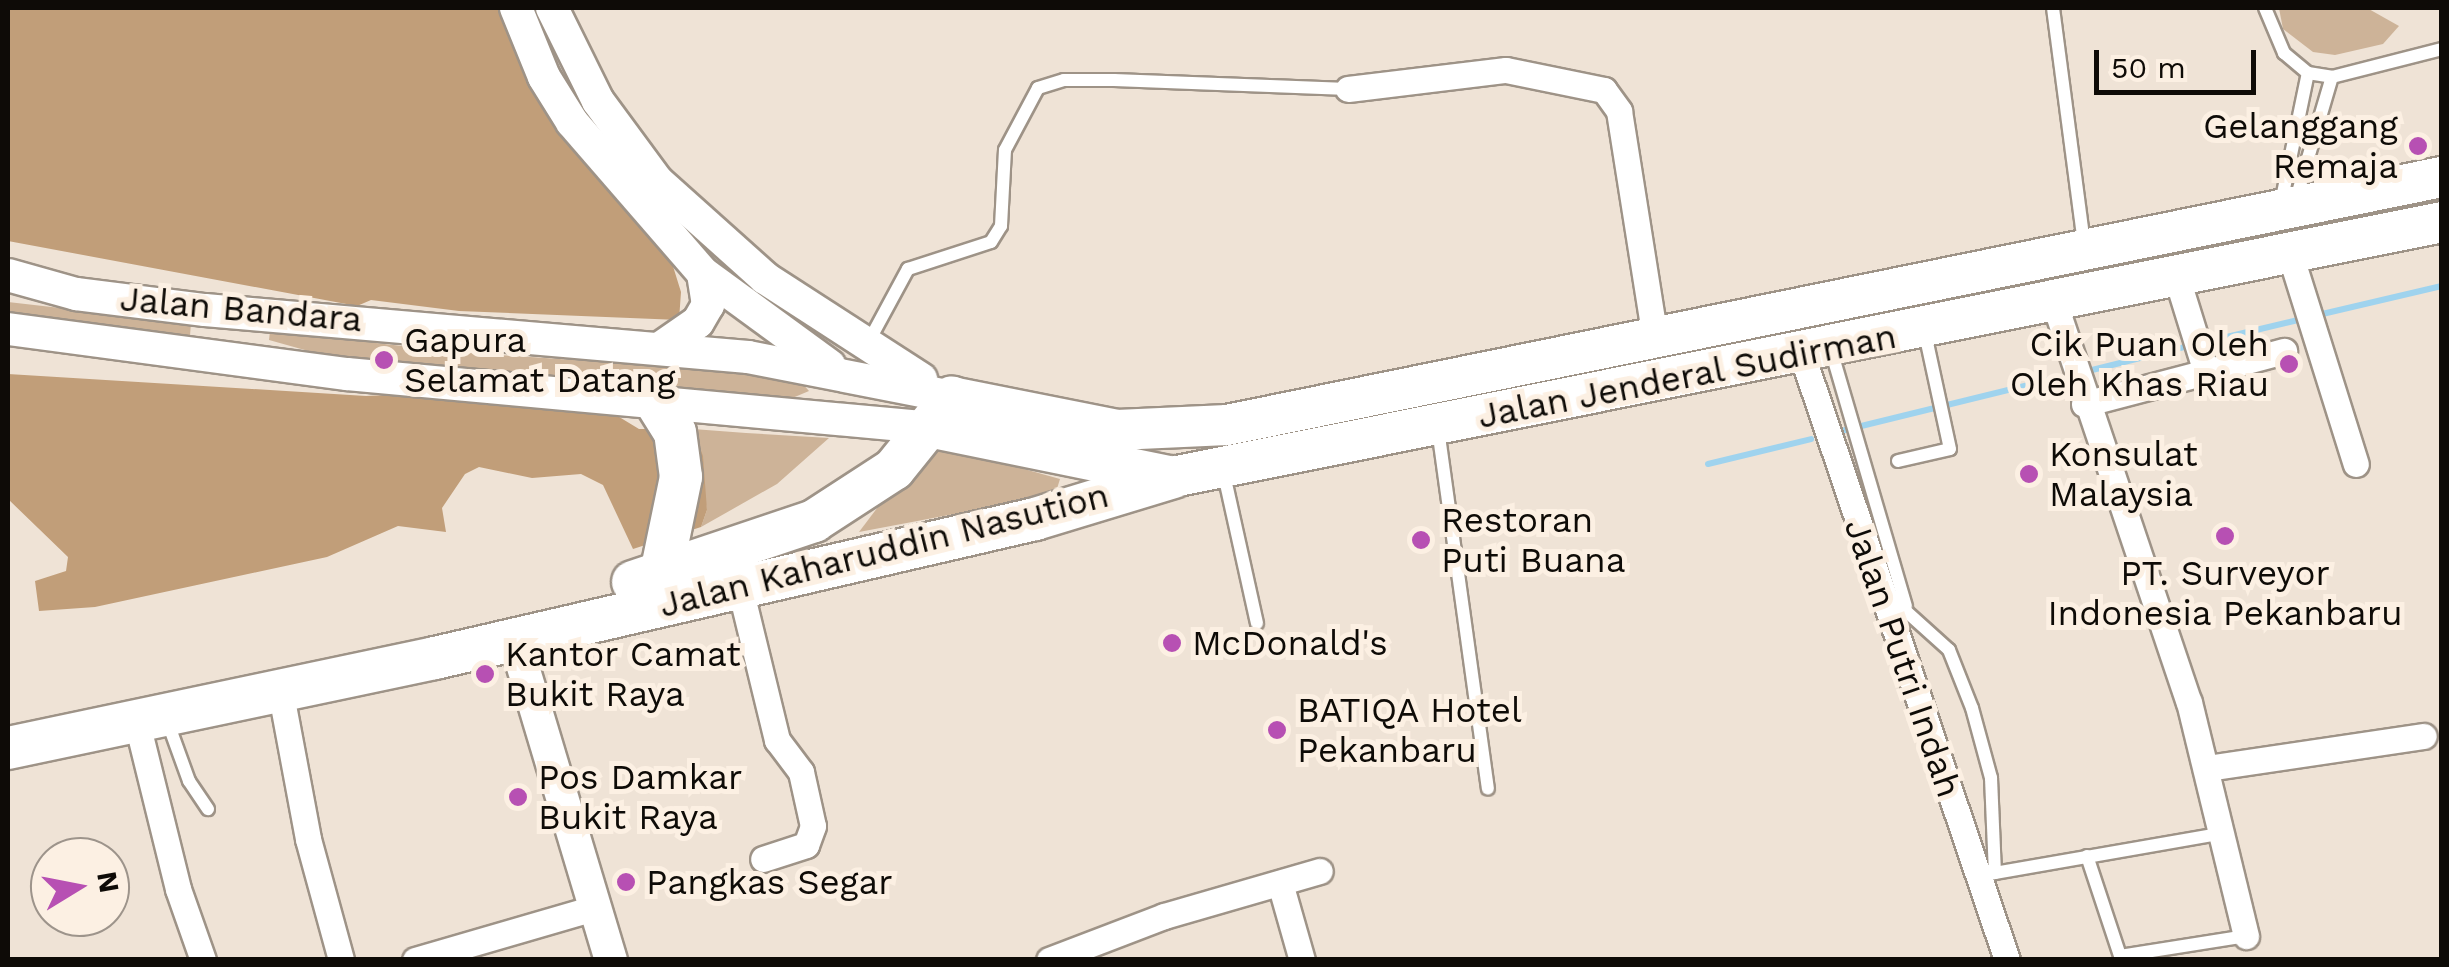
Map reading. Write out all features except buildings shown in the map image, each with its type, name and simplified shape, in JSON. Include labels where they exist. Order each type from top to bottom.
[{"type":"highway","points":[[654,399],[669,418],[680,464],[682,499],[661,574]]},
{"type":"highway","name":"Jalan Kaharuddin Nasution","points":[[8,748],[280,688],[661,574],[814,521],[894,469],[942,413]]},
{"type":"highway","name":"Jalan Kaharuddin Nasution","points":[[8,720],[432,645],[514,638],[1034,519],[1173,477]]},
{"type":"main road","name":"Jalan Jenderal Sudirman","points":[[942,413],[1117,430],[1186,430],[1654,338],[1838,295],[2085,252],[2442,178]]},
{"type":"main road","name":"Jalan Jenderal Sudirman","points":[[942,413],[1173,477],[1826,349],[2442,222]]},
{"type":"main road","points":[[1826,349],[1838,295]]},
{"type":"street","points":[[516,8],[544,77],[572,122],[704,273],[833,369],[942,413]]},
{"type":"street","points":[[552,8],[598,101],[657,182],[765,278],[867,348],[942,413]]},
{"type":"street","points":[[1348,89],[1506,70],[1604,90],[1622,122],[1654,338]]},
{"type":"street","points":[[2290,254],[2356,464]]},
{"type":"street","points":[[659,348],[698,322],[708,305],[704,273]]},
{"type":"street","name":"Jalan Bandara","points":[[8,275],[76,294],[205,310],[659,348],[833,369]]},
{"type":"street","points":[[2176,275],[2206,372]]},
{"type":"street","points":[[2054,302],[2084,404],[2207,768],[2246,936]]},
{"type":"street","points":[[203,358],[205,310]]},
{"type":"street","name":"Jalan Bandara","points":[[8,329],[203,358],[654,399],[942,413]]},
{"type":"street","name":"Jalan Putri Indah","points":[[1826,349],[1881,590],[1986,875],[2008,960]]},
{"type":"street","points":[[2084,404],[2284,350]]},
{"type":"street","points":[[739,584],[778,740],[801,772],[813,826],[806,845],[763,859]]},
{"type":"street","points":[[514,638],[611,960]]},
{"type":"street","points":[[280,688],[308,839],[341,960]]},
{"type":"street","points":[[149,716],[202,960]]},
{"type":"street","points":[[2207,768],[2424,736]]},
{"type":"street","points":[[1049,960],[1320,871]]},
{"type":"street","points":[[1280,883],[1302,960]]},
{"type":"street","points":[[415,960],[597,906]]},
{"type":"lane","points":[[2053,8],[2085,252]]},
{"type":"lane","points":[[2265,8],[2284,52],[2308,73],[2332,76],[2442,49]]},
{"type":"lane","points":[[2286,209],[2308,73]]},
{"type":"lane","points":[[2286,209],[2332,76]]},
{"type":"lane","points":[[867,348],[875,322],[908,270],[991,242],[1001,226],[1005,150],[1038,88],[1114,80],[1348,89]]},
{"type":"lane","points":[[1898,461],[1950,449],[1924,328]]},
{"type":"lane","points":[[1826,349],[1906,606]]},
{"type":"lane","points":[[1438,426],[1488,789]]},
{"type":"lane","points":[[1222,468],[1257,624]]},
{"type":"lane","points":[[1881,590],[1906,606],[1949,650],[1972,708],[1992,778],[1986,875],[2222,834]]},
{"type":"lane","points":[[149,716],[208,809]]},
{"type":"lane","points":[[2087,856],[2120,956],[2246,936]]},
{"type":"shaded area","points":[[8,8],[506,8],[550,105],[672,263],[681,292],[679,320],[459,311],[371,300],[357,306],[8,241]]},
{"type":"shaded area","points":[[2279,8],[2367,8],[2399,26],[2383,44],[2335,55],[2313,52],[2283,29]]},
{"type":"shaded area","points":[[8,302],[191,323],[189,348],[8,314]]},
{"type":"shaded area","points":[[270,331],[455,352],[795,375],[809,391],[790,399],[337,359],[269,340]]},
{"type":"shaded area","points":[[8,374],[366,396],[473,391],[606,409],[639,429],[693,429],[703,456],[707,510],[701,527],[633,549],[603,485],[581,474],[532,478],[479,467],[465,474],[442,508],[446,532],[398,526],[327,557],[95,607],[39,611],[35,581],[66,571],[68,557],[8,499]]},
{"type":"shaded area","points":[[693,429],[829,438],[777,484],[701,527],[707,510]]},
{"type":"shaded area","points":[[927,442],[1060,479],[1055,495],[859,532]]},
{"type":"waterway","points":[[2318,315],[2442,286]]},
{"type":"waterway","points":[[2214,340],[2306,318]]},
{"type":"waterway","points":[[2092,370],[2188,346]]},
{"type":"waterway","points":[[1845,430],[2057,378]]},
{"type":"waterway","points":[[1708,464],[1811,439]]},
{"type":"place","name":"Gelanggang Remaja","points":[[2418,146]]},
{"type":"place","name":"Gapura Selamat Datang","points":[[384,360]]},
{"type":"place","name":"Cik Puan Oleh Oleh Khas Riau","points":[[2289,364]]},
{"type":"place","name":"Konsulat Malaysia","points":[[2029,474]]},
{"type":"place","name":"PT. Surveyor Indonesia Pekanbaru","points":[[2225,536]]},
{"type":"place","name":"Restoran Puti Buana","points":[[1421,540]]},
{"type":"place","name":"McDonald's","points":[[1172,643]]},
{"type":"place","name":"Kantor Camat Bukit Raya","points":[[485,674]]},
{"type":"place","name":"BATIQA Hotel Pekanbaru","points":[[1277,730]]},
{"type":"place","name":"Pos Damkar Bukit Raya","points":[[518,797]]},
{"type":"place","name":"Pangkas Segar","points":[[626,882]]}]
